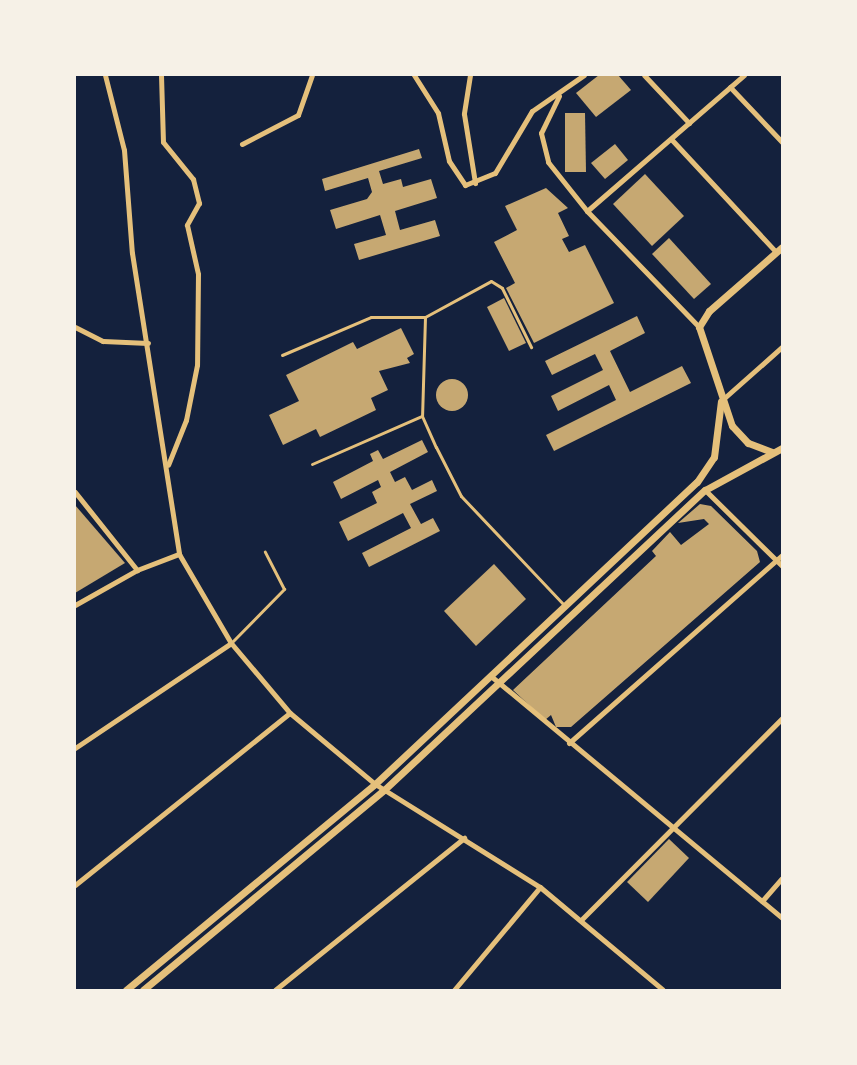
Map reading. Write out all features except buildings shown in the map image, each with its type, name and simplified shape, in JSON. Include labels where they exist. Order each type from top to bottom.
[{"type":"street","points":[[105,75],[124,150],[132,253],[148,342],[179,554],[231,643],[290,713],[375,784],[464,837],[540,887],[663,990]]},
{"type":"street","points":[[160,75],[163,142],[193,179],[199,203],[187,225],[198,274],[197,365],[186,420],[167,466]]},
{"type":"street","points":[[242,144],[298,115],[312,75]]},
{"type":"street","points":[[414,75],[444,126],[458,179],[475,183],[495,173],[532,111],[559,96],[584,75]]},
{"type":"street","points":[[470,75],[464,114],[475,183]]},
{"type":"street","points":[[644,75],[689,123]]},
{"type":"street","points":[[587,211],[672,140],[744,75]]},
{"type":"street","points":[[730,87],[782,142]]},
{"type":"street","points":[[559,96],[541,133],[548,162],[587,211],[699,327],[722,401],[741,438],[771,452]]},
{"type":"street","points":[[672,140],[779,250],[699,327]]},
{"type":"street","points":[[75,327],[103,341],[148,342]]},
{"type":"street","points":[[126,990],[375,784],[566,607],[706,470],[721,430],[722,401],[782,347]]},
{"type":"street","points":[[143,990],[384,790],[705,490],[782,448]]},
{"type":"street","points":[[705,490],[782,566]]},
{"type":"street","points":[[75,492],[137,570]]},
{"type":"street","points":[[75,605],[137,570],[179,554]]},
{"type":"street","points":[[569,743],[782,555]]},
{"type":"street","points":[[75,748],[231,643]]},
{"type":"street","points":[[492,677],[782,918]]},
{"type":"street","points":[[75,885],[290,713]]},
{"type":"street","points":[[581,920],[782,718]]},
{"type":"street","points":[[275,990],[464,837]]},
{"type":"street","points":[[762,901],[782,878]]},
{"type":"street","points":[[454,990],[540,887]]},
{"type":"street","points":[[193,934],[200,942]]},
{"type":"lane","points":[[282,355],[371,317],[425,317],[491,281],[502,288],[531,347]]},
{"type":"lane","points":[[425,317],[422,416],[461,496],[566,607]]},
{"type":"lane","points":[[312,464],[422,416]]},
{"type":"lane","points":[[231,643],[284,589],[265,552]]}]
